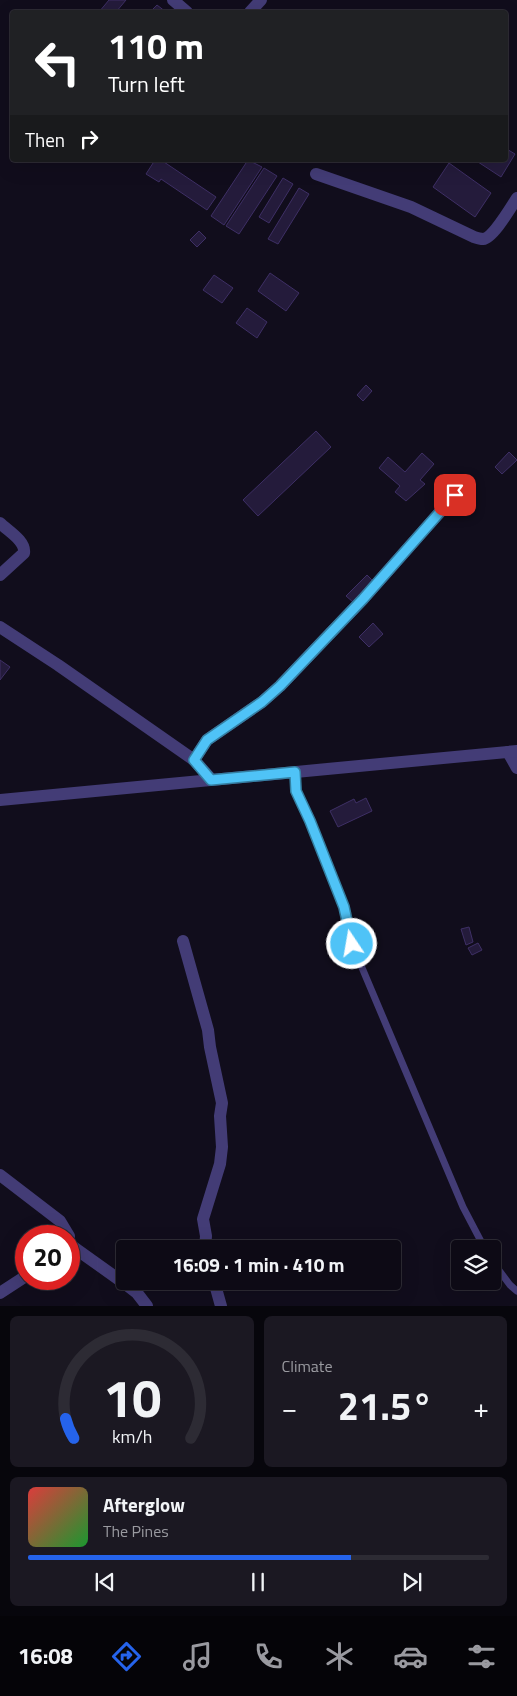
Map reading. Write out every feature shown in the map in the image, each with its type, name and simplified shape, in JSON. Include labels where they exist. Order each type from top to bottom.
[{"type":"street","points":[[173,0],[185,10]]},
{"type":"street","points":[[252,10],[261,0]]},
{"type":"street","points":[[316,174],[412,207],[474,237],[483,239],[490,236],[517,198]]},
{"type":"street","points":[[194,760],[207,740],[262,702],[280,686],[363,599],[455,495]]},
{"type":"street","points":[[0,523],[21,542],[25,549],[24,553],[0,575]]},
{"type":"street","points":[[0,627],[194,760],[211,780]]},
{"type":"street","points":[[0,800],[513,752],[517,768]]},
{"type":"street","points":[[182,941],[208,1030],[222,1103],[220,1116],[222,1147],[220,1164],[203,1219],[206,1240]]},
{"type":"street","points":[[0,1175],[60,1221],[62,1225]]},
{"type":"street","points":[[80,1253],[137,1293],[147,1306]]},
{"type":"street","points":[[0,1293],[15,1283]]},
{"type":"street","points":[[217,1290],[221,1306]]},
{"type":"lane","points":[[295,772],[296,791],[344,907],[352,944],[463,1207],[480,1240]]},
{"type":"lane","points":[[501,1273],[517,1291]]},
{"type":"building","points":[[109,0],[126,0],[118,10],[101,10]]},
{"type":"building","points":[[157,5],[163,10],[152,10]]},
{"type":"building","points":[[508,150],[515,154],[501,177],[478,162],[508,162]]},
{"type":"building","points":[[154,162],[164,162],[216,197],[207,210],[161,179],[159,182],[146,174]]},
{"type":"building","points":[[247,162],[252,162],[262,167],[224,225],[211,216]]},
{"type":"building","points":[[449,163],[491,193],[475,217],[433,187]]},
{"type":"building","points":[[264,168],[277,176],[239,234],[226,226]]},
{"type":"building","points":[[283,178],[293,184],[269,223],[259,217]]},
{"type":"building","points":[[299,188],[309,194],[278,244],[268,239]]},
{"type":"building","points":[[199,231],[206,238],[197,247],[190,240]]},
{"type":"building","points":[[270,273],[299,293],[286,311],[258,291]]},
{"type":"building","points":[[214,275],[233,288],[222,303],[203,290]]},
{"type":"building","points":[[247,308],[267,322],[257,338],[236,323]]},
{"type":"building","points":[[366,385],[372,391],[363,401],[357,395]]},
{"type":"building","points":[[316,431],[331,447],[258,516],[243,500]]},
{"type":"building","points":[[509,452],[517,460],[502,474],[495,467]]},
{"type":"building","points":[[422,453],[434,464],[420,480],[425,484],[406,501],[395,492],[400,486],[379,468],[388,457],[405,472]]},
{"type":"building","points":[[367,575],[373,581],[353,602],[346,596]]},
{"type":"building","points":[[373,623],[383,634],[369,647],[359,637]]},
{"type":"building","points":[[0,660],[10,667],[0,680]]},
{"type":"building","points":[[366,798],[372,811],[338,827],[330,811],[354,799],[356,803]]},
{"type":"building","points":[[469,927],[473,942],[466,945],[461,929]]},
{"type":"building","points":[[478,943],[482,950],[472,955],[468,948]]},
{"type":"route","points":[[352,944],[344,907],[296,791],[295,772],[211,780],[194,760],[207,740],[262,702],[280,686],[363,599],[455,495]]}]
